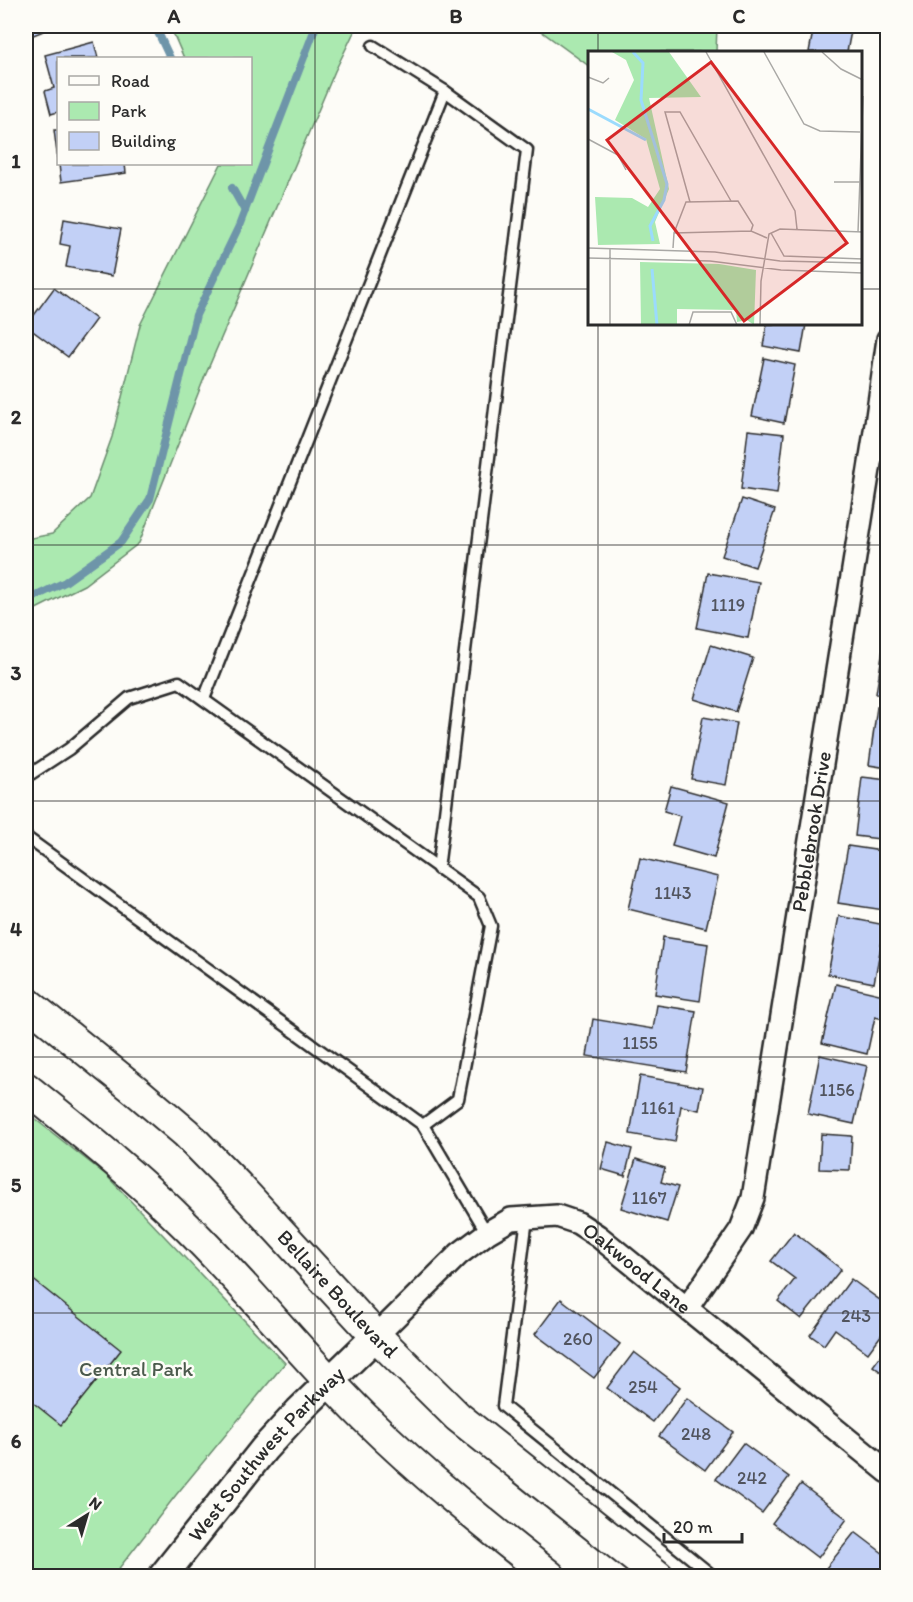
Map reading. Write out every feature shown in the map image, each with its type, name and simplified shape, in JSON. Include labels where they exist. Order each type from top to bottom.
[{"type":"main road","name":"Bellaire Boulevard","points":[[26,1002],[186,1133],[376,1336],[458,1417],[658,1576]]},
{"type":"main road","points":[[26,1088],[127,1172],[188,1228],[331,1382],[426,1475],[550,1576]]},
{"type":"street","name":"Pebblebrook Drive","points":[[687,1308],[741,1229],[753,1197],[888,339]]},
{"type":"street","name":"Oakwood Lane","points":[[376,1336],[459,1254],[487,1233],[511,1220],[557,1216],[578,1223],[598,1236],[888,1472]]},
{"type":"street","name":"West Southwest Parkway","points":[[163,1576],[264,1449],[299,1411],[376,1336]]},
{"type":"lane","points":[[373,46],[446,91],[527,150],[438,869]]},
{"type":"lane","points":[[204,699],[446,91]]},
{"type":"lane","points":[[26,777],[69,749],[129,698],[179,682],[479,897],[491,926],[458,1099],[423,1125]]},
{"type":"lane","points":[[26,837],[423,1125],[487,1233]]},
{"type":"lane","points":[[527,1218],[503,1406],[713,1576]]},
{"type":"green space","points":[[170,26],[357,26],[335,71],[205,376],[139,543],[84,585],[26,614],[26,539],[52,534],[90,498],[112,437],[140,325],[220,165],[252,165],[252,57],[184,57]]},
{"type":"green space","points":[[534,26],[717,26],[716,51],[588,51],[588,65]]},
{"type":"green space","name":"Central Park","points":[[26,1112],[106,1175],[285,1363],[176,1495],[113,1576],[26,1576]]},
{"type":"building","points":[[26,26],[56,26],[26,38]]},
{"type":"building","points":[[814,26],[852,26],[847,51],[809,51]]},
{"type":"building","points":[[94,42],[98,57],[57,57],[57,112],[51,114],[45,91],[54,88],[45,55]]},
{"type":"building","points":[[54,130],[57,130],[57,153]]},
{"type":"building","points":[[59,165],[125,165],[126,173],[61,182]]},
{"type":"building","points":[[64,219],[121,229],[112,276],[66,267],[70,246],[60,244]]},
{"type":"building","points":[[54,288],[96,319],[68,357],[26,326]]},
{"type":"building","points":[[767,326],[806,326],[801,353],[763,346]]},
{"type":"building","points":[[764,358],[795,365],[784,423],[752,416]]},
{"type":"building","points":[[748,430],[784,434],[777,494],[741,489]]},
{"type":"building","points":[[742,499],[775,510],[755,567],[722,556]]},
{"type":"building","points":[[708,573],[759,582],[748,638],[697,628]]},
{"type":"building","points":[[885,636],[888,636],[888,696],[876,694]]},
{"type":"building","points":[[711,645],[753,658],[736,712],[694,699]]},
{"type":"building","points":[[877,707],[888,709],[888,768],[869,765]]},
{"type":"building","points":[[703,717],[737,723],[726,785],[691,779]]},
{"type":"building","points":[[862,777],[888,780],[888,840],[855,836]]},
{"type":"building","points":[[671,786],[729,802],[714,858],[672,846],[680,816],[664,811]]},
{"type":"building","points":[[848,846],[888,852],[888,891],[884,910],[838,903]]},
{"type":"building","points":[[640,858],[718,877],[706,928],[628,909]]},
{"type":"building","points":[[839,916],[885,925],[874,983],[828,974]]},
{"type":"building","points":[[663,937],[708,944],[700,1001],[655,994]]},
{"type":"building","points":[[836,984],[888,996],[888,1020],[875,1017],[867,1054],[822,1043]]},
{"type":"building","points":[[657,1005],[696,1011],[686,1072],[587,1056],[593,1019],[653,1029]]},
{"type":"building","points":[[820,1055],[867,1066],[854,1124],[808,1114]]},
{"type":"building","points":[[640,1076],[703,1087],[699,1110],[681,1106],[675,1142],[630,1134]]},
{"type":"building","points":[[821,1134],[852,1136],[850,1170],[819,1169]]},
{"type":"building","points":[[608,1142],[632,1149],[625,1176],[601,1169]]},
{"type":"building","points":[[636,1159],[665,1168],[661,1182],[678,1187],[667,1222],[621,1208]]},
{"type":"building","points":[[794,1232],[841,1269],[801,1319],[778,1301],[795,1279],[771,1261]]},
{"type":"building","points":[[26,1274],[121,1350],[61,1425],[26,1397]]},
{"type":"building","points":[[851,1279],[888,1306],[888,1326],[868,1353],[835,1329],[824,1345],[810,1335]]},
{"type":"building","points":[[561,1299],[620,1344],[594,1378],[535,1334]]},
{"type":"building","points":[[888,1346],[888,1377],[873,1366]]},
{"type":"building","points":[[634,1352],[680,1387],[653,1422],[607,1388]]},
{"type":"building","points":[[687,1398],[733,1432],[705,1470],[659,1436]]},
{"type":"building","points":[[743,1443],[789,1477],[762,1513],[716,1479]]},
{"type":"building","points":[[801,1484],[847,1519],[818,1558],[772,1523]]},
{"type":"building","points":[[855,1532],[888,1557],[888,1576],[837,1576],[826,1568]]},
{"type":"waterway","points":[[155,26],[170,57]]},
{"type":"waterway","points":[[26,601],[65,582],[121,542],[150,499],[196,315],[239,226],[316,26]]},
{"type":"waterway","points":[[232,188],[245,211]]}]
